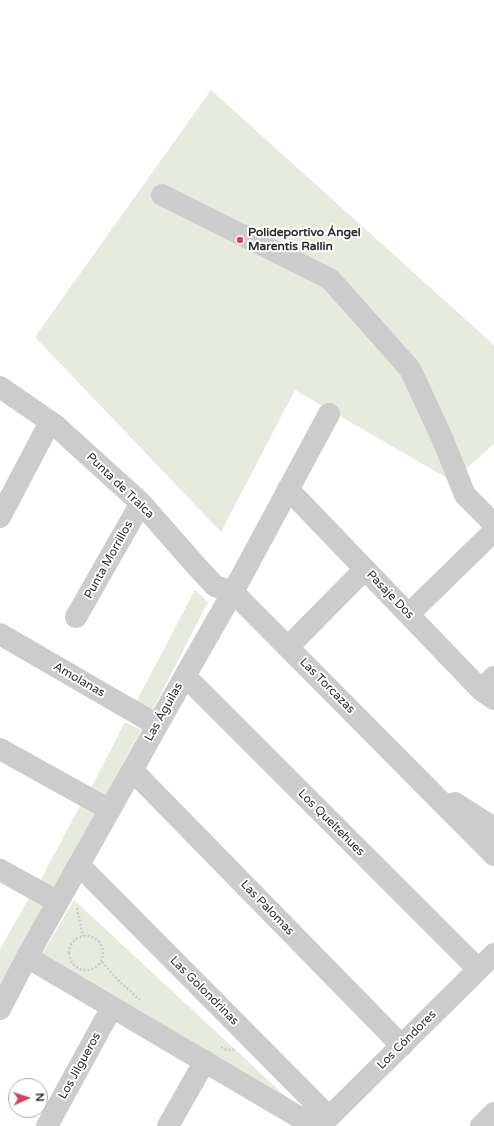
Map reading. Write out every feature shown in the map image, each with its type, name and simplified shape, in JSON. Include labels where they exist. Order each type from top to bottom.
[{"type":"street","points":[[162,195],[330,279],[410,368],[443,440],[465,495],[494,524]]},
{"type":"street","name":"Punta de Tralca","points":[[0,387],[50,422],[141,503],[215,586],[233,592]]},
{"type":"street","name":"Las Águilas","points":[[2,1000],[233,592],[329,414]]},
{"type":"street","points":[[0,516],[50,422]]},
{"type":"street","name":"Pasaje Dos","points":[[288,489],[409,614],[490,688]]},
{"type":"street","name":"Punta Morrillos","points":[[76,617],[141,503]]},
{"type":"street","points":[[409,614],[494,532]]},
{"type":"street","points":[[288,647],[365,569]]},
{"type":"street","name":"Las Torcazas","points":[[233,592],[494,855]]},
{"type":"street","name":"Amolanas","points":[[0,634],[157,725]]},
{"type":"street","name":"Los Queltehues","points":[[185,676],[478,969]]},
{"type":"street","points":[[0,749],[110,810]]},
{"type":"street","name":"Las Palomas","points":[[132,770],[402,1046]]},
{"type":"street","name":"Las Torcazas","points":[[420,780],[494,828]]},
{"type":"street","name":"Las Golondrinas","points":[[79,865],[260,1047],[321,1123]]},
{"type":"street","points":[[0,870],[58,902]]},
{"type":"street","name":"Los Cóndores","points":[[321,1123],[402,1046],[494,954]]},
{"type":"street","points":[[27,957],[112,1007],[210,1053],[321,1123]]},
{"type":"street","name":"Los Jilgueros","points":[[47,1126],[112,1007]]},
{"type":"street","points":[[168,1126],[210,1053]]},
{"type":"street","points":[[481,1126],[494,1113]]},
{"type":"path","points":[[83,936],[92,937],[98,940],[102,945],[103,950],[104,956],[102,962],[93,969],[82,970],[77,968],[70,960],[70,949],[72,944],[83,936]]},
{"type":"path","points":[[102,962],[118,980],[142,1001]]},
{"type":"path","points":[[210,1053],[260,1047]]},
{"type":"shaded area","name":"Polideportivo Ángel Marentis Rallin","points":[[211,90],[494,345],[494,444],[452,481],[295,390],[221,532],[35,337]]},
{"type":"shaded area","points":[[195,590],[208,602],[152,711],[136,702]]},
{"type":"shaded area","points":[[125,722],[141,730],[105,796],[91,788]]},
{"type":"shaded area","points":[[81,804],[95,814],[56,889],[40,881]]},
{"type":"shaded area","points":[[30,896],[45,907],[0,985],[0,949]]},
{"type":"shaded area","points":[[74,900],[296,1106],[39,959]]},
{"type":"place","name":"Polideportivo Ángel Marentis Rallin","points":[[240,240]]}]
